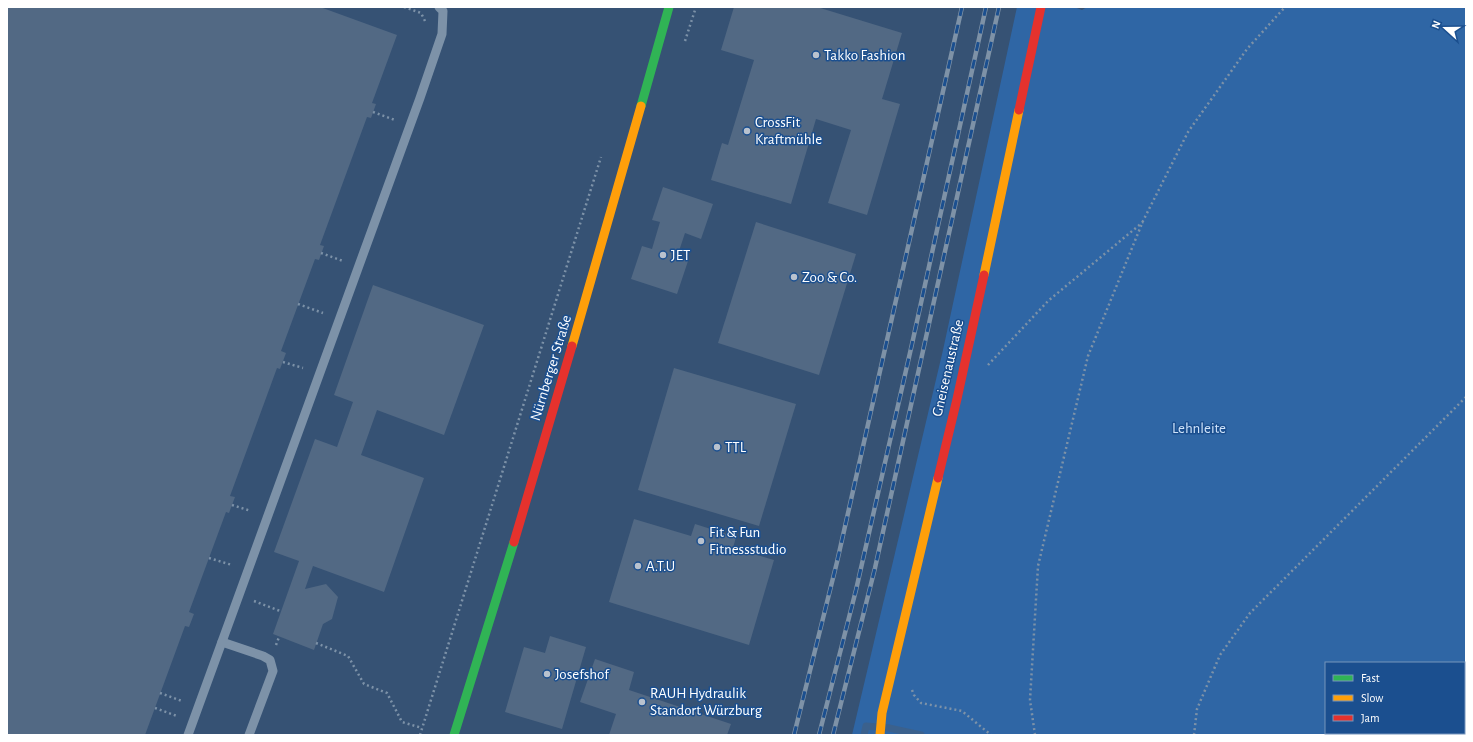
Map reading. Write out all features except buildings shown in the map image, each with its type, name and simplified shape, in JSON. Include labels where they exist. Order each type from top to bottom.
[{"type":"street","name":"Nürnberger Straße","points":[[454,735],[590,286],[669,7]]},
{"type":"street","name":"Gneisenaustraße","points":[[880,735],[882,713],[957,399],[1041,7]]},
{"type":"lane","points":[[188,735],[440,41],[442,34],[443,11],[439,7]]},
{"type":"lane","points":[[222,642],[263,656],[270,660],[273,671],[249,735]]},
{"type":"path","points":[[1035,735],[1030,700],[1038,566],[1088,356],[1143,221],[1188,132],[1247,49],[1285,7]]},
{"type":"path","points":[[373,112],[394,120]]},
{"type":"path","points":[[420,735],[601,157]]},
{"type":"path","points":[[983,370],[1048,301],[1143,221]]},
{"type":"path","points":[[321,253],[343,261]]},
{"type":"path","points":[[298,304],[324,313]]},
{"type":"path","points":[[283,362],[303,368]]},
{"type":"path","points":[[1194,735],[1197,709],[1220,655],[1250,613],[1466,397]]},
{"type":"path","points":[[232,505],[251,511]]},
{"type":"path","points":[[209,558],[232,565]]},
{"type":"path","points":[[316,643],[348,656],[364,684],[387,693],[402,722],[422,728]]},
{"type":"path","points":[[911,688],[914,695],[921,703],[962,711],[991,735]]},
{"type":"path","points":[[160,693],[182,701]]},
{"type":"path","points":[[155,708],[177,716]]},
{"type":"green space","name":"Lehnleite","points":[[1017,7],[1074,7],[1082,10],[1087,7],[1466,7],[1466,735],[852,735],[943,350]]},
{"type":"waterway","points":[[864,735],[866,726],[889,728],[921,735]]},
{"type":"railway","points":[[794,735],[837,562],[962,7]]},
{"type":"railway","points":[[819,735],[856,590],[986,7]]},
{"type":"railway","points":[[833,735],[875,568],[999,7]]},
{"type":"traffic: fast","points":[[641,106],[669,7]]},
{"type":"traffic: fast","points":[[454,735],[514,542]]},
{"type":"traffic: slow","points":[[572,346],[641,106]]},
{"type":"traffic: slow","points":[[984,275],[1019,110]]},
{"type":"traffic: slow","points":[[880,735],[882,713],[938,478]]},
{"type":"traffic: jam","points":[[1019,110],[1041,7]]},
{"type":"traffic: jam","points":[[938,478],[984,275]]},
{"type":"traffic: jam","points":[[514,542],[572,346]]},
{"type":"place","name":"Takko Fashion","points":[[816,55]]},
{"type":"place","name":"CrossFit Kraftmühle","points":[[747,131]]},
{"type":"place","name":"JET","points":[[663,255]]},
{"type":"place","name":"Zoo & Co.","points":[[794,277]]},
{"type":"place","name":"TTL","points":[[717,447]]},
{"type":"place","name":"Fit & Fun Fitnessstudio","points":[[701,541]]},
{"type":"place","name":"A.T.U","points":[[638,566]]},
{"type":"place","name":"Josefshof","points":[[547,674]]},
{"type":"place","name":"RAUH Hydraulik Standort Würzburg","points":[[642,702]]}]
